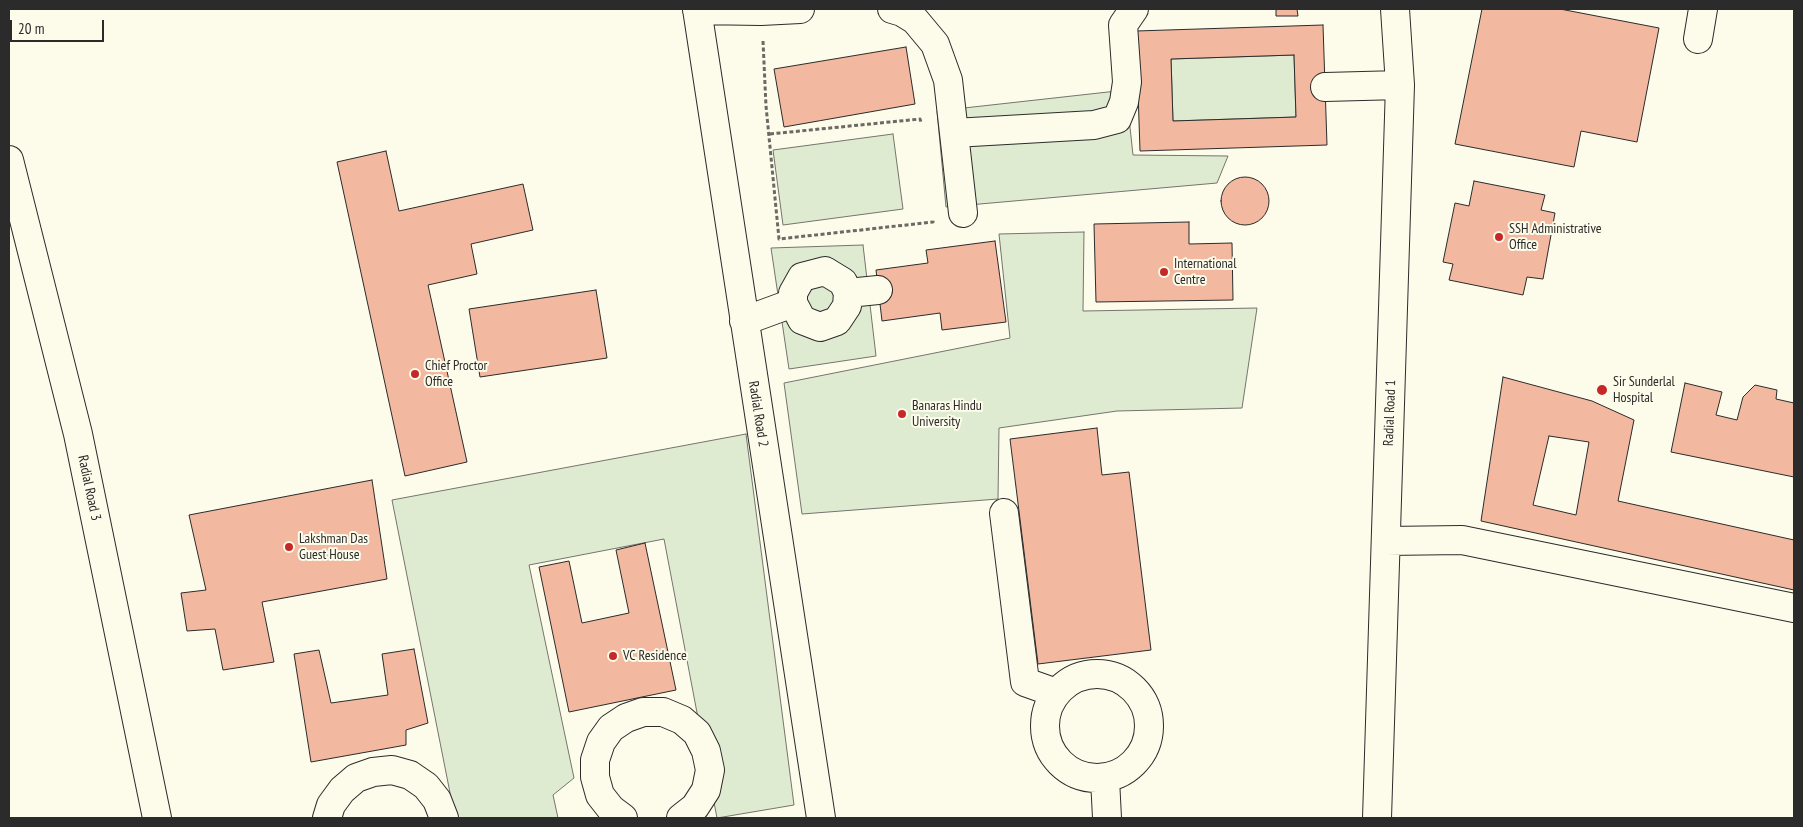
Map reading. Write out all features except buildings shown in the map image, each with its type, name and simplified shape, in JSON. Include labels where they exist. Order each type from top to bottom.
[{"type":"lane","points":[[697,9],[761,11],[800,9]]},
{"type":"lane","name":"Radial Road 2","points":[[697,9],[822,818]]},
{"type":"lane","points":[[892,9],[902,12],[915,20],[935,44],[948,80],[963,213]]},
{"type":"lane","points":[[954,133],[1094,125],[1117,119],[1124,102],[1127,82],[1123,25],[1134,9]]},
{"type":"lane","name":"Radial Road 1","points":[[1377,818],[1400,85],[1395,9]]},
{"type":"lane","points":[[1698,40],[1703,9]]},
{"type":"lane","points":[[1325,87],[1400,85]]},
{"type":"lane","name":"Radial Road 3","points":[[9,160],[13,192],[78,434],[157,818]]},
{"type":"lane","points":[[825,271],[843,282],[848,293],[847,306],[837,321],[820,327],[802,320],[793,303],[793,293],[802,278],[825,271]]},
{"type":"lane","points":[[848,293],[878,290]]},
{"type":"lane","points":[[744,321],[793,303]]},
{"type":"lane","points":[[1004,513],[1025,682],[1056,693]]},
{"type":"lane","points":[[1386,541],[1462,540],[1794,608]]},
{"type":"lane","points":[[1091,674],[1112,676],[1130,685],[1143,700],[1149,720],[1148,740],[1139,758],[1124,771],[1105,779],[1084,778],[1065,768],[1051,752],[1044,732],[1046,711],[1056,693],[1072,680],[1091,674]]},
{"type":"lane","points":[[623,818],[611,809],[600,795],[595,777],[595,760],[601,742],[611,728],[626,718],[643,712],[663,712],[682,720],[697,733],[706,750],[710,770],[706,790],[695,807],[681,818]]},
{"type":"lane","points":[[327,818],[331,805],[342,790],[356,778],[373,772],[392,770],[410,776],[426,786],[437,800],[444,818]]},
{"type":"lane","points":[[1105,779],[1107,818]]},
{"type":"path","points":[[761,11],[766,106],[779,240],[933,222],[932,213]]},
{"type":"path","points":[[770,134],[920,119],[922,128]]},
{"type":"green space","points":[[1294,55],[1296,117],[1173,121],[1171,59]]},
{"type":"green space","points":[[1126,90],[1133,155],[1228,156],[1217,183],[946,207],[937,111]]},
{"type":"green space","points":[[893,134],[903,209],[783,225],[773,150]]},
{"type":"green space","points":[[1084,232],[1083,311],[1257,308],[1242,408],[1117,411],[999,428],[998,499],[802,514],[784,383],[1010,338],[999,234]]},
{"type":"green space","points":[[863,245],[876,356],[789,369],[771,248]]},
{"type":"green space","points":[[746,434],[794,805],[717,818],[664,539],[529,565],[574,778],[553,795],[558,818],[455,818],[392,500]]},
{"type":"place","name":"SSH Administrative Office","points":[[1499,237]]},
{"type":"place","name":"International Centre","points":[[1164,272]]},
{"type":"place","name":"Chief Proctor Office","points":[[415,374]]},
{"type":"place","name":"Sir Sunderlal Hospital","points":[[1602,390]]},
{"type":"place","name":"Banaras Hindu University","points":[[902,414]]},
{"type":"place","name":"Lakshman Das Guest House","points":[[289,547]]},
{"type":"place","name":"VC Residence","points":[[613,656]]}]
